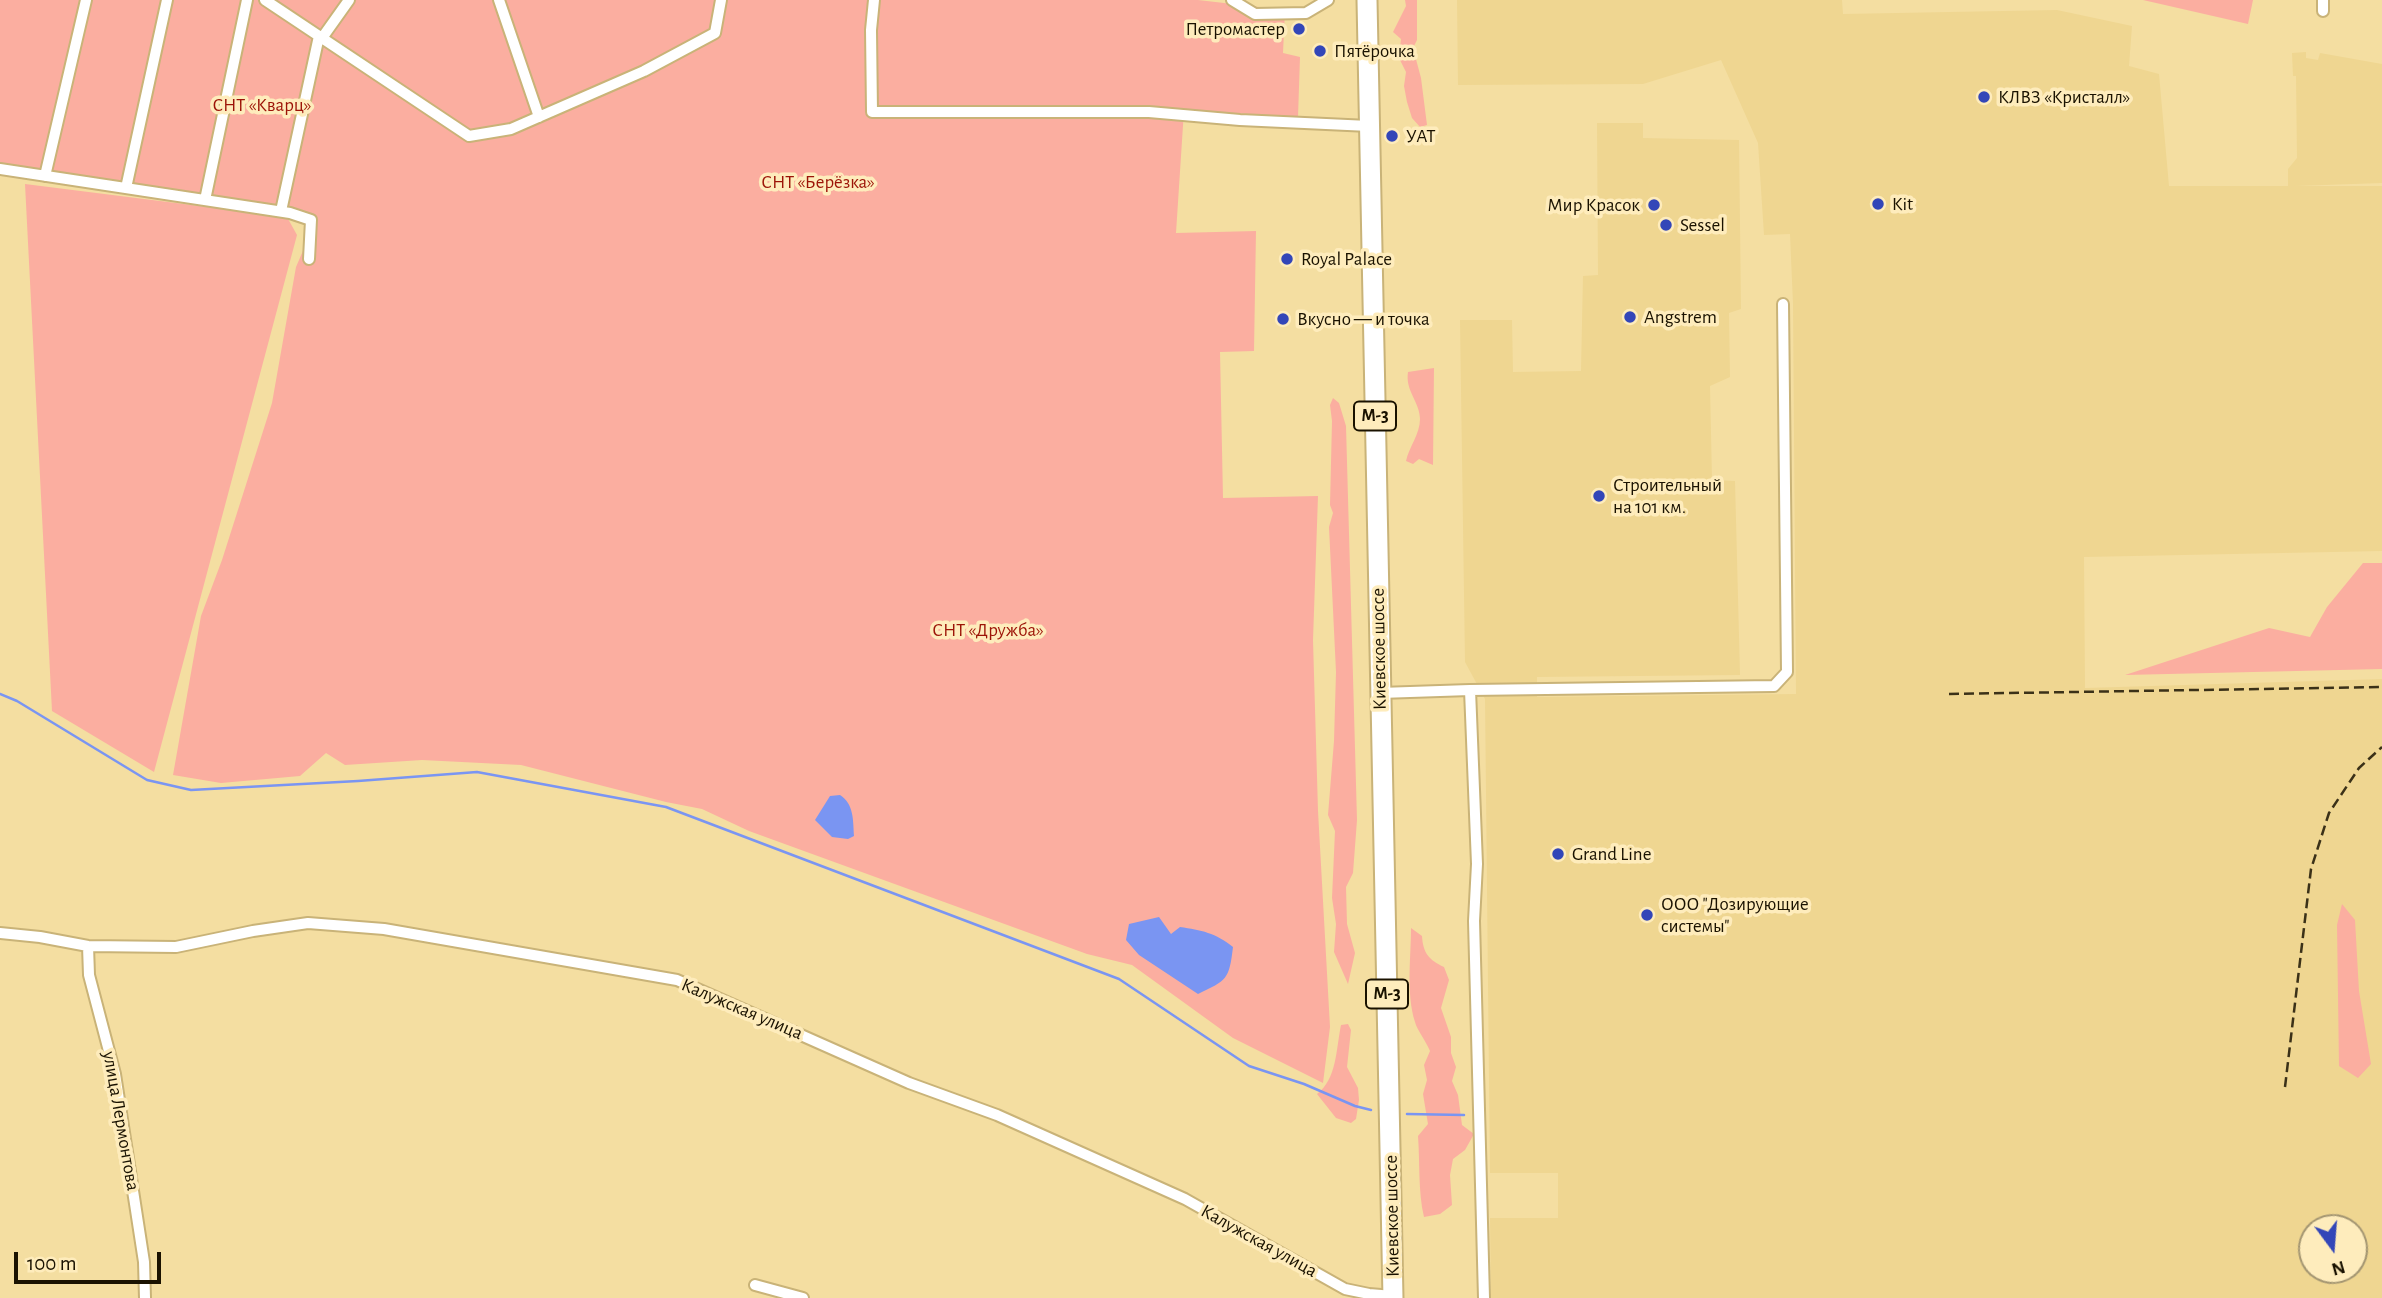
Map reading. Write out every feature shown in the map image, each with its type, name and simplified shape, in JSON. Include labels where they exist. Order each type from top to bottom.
[{"type":"highway","name":"Киевское шоссе","points":[[1367,0],[1393,1297]]},
{"type":"street","points":[[46,176],[86,0]]},
{"type":"street","points":[[126,188],[167,0]]},
{"type":"street","points":[[205,200],[247,0]]},
{"type":"street","points":[[265,0],[470,136],[511,129],[644,71],[715,33],[721,0]]},
{"type":"street","points":[[281,211],[320,37],[349,0]]},
{"type":"street","points":[[499,0],[539,117]]},
{"type":"street","points":[[874,0],[871,30],[872,112],[1150,112],[1240,120],[1369,125]]},
{"type":"street","points":[[1232,0],[1255,14],[1306,13],[1328,0]]},
{"type":"street","points":[[0,169],[281,211],[311,220],[309,259]]},
{"type":"street","points":[[1380,693],[1774,686],[1787,672],[1783,304]]},
{"type":"street","points":[[1470,691],[1477,864],[1474,921],[1484,1298]]},
{"type":"street","name":"Калужская улица","points":[[0,933],[88,946],[176,947],[308,923],[384,929],[677,980],[909,1083],[997,1115],[1185,1199],[1345,1289],[1393,1297]]},
{"type":"street","name":"улица Лермонтова","points":[[88,946],[89,975],[115,1074],[145,1262],[145,1298]]},
{"type":"street","points":[[755,1285],[803,1298]]},
{"type":"shaded area","points":[[1457,0],[1842,0],[1843,14],[2057,10],[2132,26],[2129,66],[2159,74],[2169,186],[2288,186],[2288,169],[2297,158],[2296,76],[2293,76],[2292,53],[2306,52],[2306,58],[2318,60],[2320,53],[2382,64],[2382,183],[2295,186],[2382,186],[2382,551],[2084,557],[2085,688],[2382,679],[2382,1298],[1491,1298],[1490,1218],[1558,1218],[1558,1173],[1490,1173],[1485,699],[1465,662],[1460,320],[1512,320],[1513,372],[1581,371],[1583,276],[1598,275],[1597,123],[1643,123],[1643,138],[1739,140],[1741,309],[1729,313],[1730,377],[1710,386],[1712,480],[1735,481],[1740,675],[1537,677],[1537,697],[1796,694],[1790,234],[1764,235],[1758,143],[1721,60],[1643,84],[1458,85]]},
{"type":"green space","points":[[0,0],[1198,0],[1285,10],[1283,53],[1300,57],[1298,117],[1184,110],[1176,233],[1256,231],[1254,351],[1220,352],[1223,498],[1318,496],[1313,640],[1318,811],[1330,1027],[1323,1083],[1233,1038],[1132,965],[1087,954],[749,831],[702,809],[521,765],[422,760],[345,765],[326,753],[300,776],[221,783],[173,775],[201,616],[222,560],[272,403],[296,267],[314,225],[290,215],[0,174]]},
{"type":"green space","points":[[1405,0],[1417,0],[1417,40],[1413,48],[1421,78],[1427,125],[1420,127],[1412,118],[1407,102],[1404,86],[1406,72],[1399,58],[1401,39],[1393,32],[1406,6]]},
{"type":"green space","points":[[2143,0],[2253,0],[2248,24]]},
{"type":"green space","points":[[25,184],[287,217],[297,235],[154,772],[52,711]]},
{"type":"green space","points":[[1434,368],[1433,465],[1419,459],[1413,464],[1406,461],[1420,419],[1409,385],[1408,372]]},
{"type":"green space","points":[[1333,398],[1339,403],[1346,426],[1357,820],[1353,873],[1346,887],[1347,924],[1355,953],[1348,984],[1334,952],[1336,924],[1332,898],[1335,831],[1328,815],[1336,672],[1329,527],[1333,513],[1330,505],[1330,405]]},
{"type":"green space","points":[[2363,563],[2382,563],[2382,669],[2125,675],[2269,628],[2310,637],[2327,607]]},
{"type":"green space","points":[[2342,904],[2355,920],[2359,991],[2371,1064],[2358,1078],[2339,1066],[2337,925]]},
{"type":"green space","points":[[1411,928],[1422,936],[1428,955],[1444,967],[1449,980],[1441,1008],[1451,1037],[1451,1053],[1456,1067],[1452,1081],[1458,1095],[1462,1125],[1474,1134],[1465,1150],[1453,1159],[1450,1175],[1452,1205],[1440,1214],[1424,1217],[1418,1136],[1428,1124],[1423,1094],[1427,1080],[1424,1065],[1430,1051],[1412,1011]]},
{"type":"green space","points":[[1348,1024],[1351,1030],[1347,1067],[1358,1088],[1359,1100],[1356,1119],[1351,1123],[1336,1118],[1317,1094],[1324,1088],[1332,1072],[1341,1025]]},
{"type":"water","points":[[840,795],[848,803],[852,813],[854,836],[848,839],[832,837],[815,820],[830,796]]},
{"type":"water","points":[[1159,917],[1171,934],[1180,927],[1195,929],[1214,935],[1233,947],[1225,978],[1198,994],[1139,955],[1126,940],[1129,924]]},
{"type":"waterway","points":[[0,694],[17,701],[147,780],[191,790],[477,772],[666,807],[1119,979],[1249,1066],[1371,1110]]},
{"type":"waterway","points":[[1407,1114],[1464,1115]]},
{"type":"railway","points":[[1949,694],[2382,687]]},
{"type":"railway","points":[[2285,1087],[2311,869],[2329,813],[2359,768],[2382,747]]},
{"type":"place","name":"Петромастер","points":[[1299,29]]},
{"type":"place","name":"Пятёрочка","points":[[1320,51]]},
{"type":"place","name":"КЛВЗ «Кристалл»","points":[[1984,97]]},
{"type":"place","name":"УАТ","points":[[1392,136]]},
{"type":"place","name":"Kit","points":[[1878,204]]},
{"type":"place","name":"Мир Красок","points":[[1654,205]]},
{"type":"place","name":"Sessel","points":[[1666,225]]},
{"type":"place","name":"Royal Palace","points":[[1287,259]]},
{"type":"place","name":"Angstrem","points":[[1630,317]]},
{"type":"place","name":"Вкусно — и точка","points":[[1283,319]]},
{"type":"place","name":"Строительный на 101 км.","points":[[1599,496]]},
{"type":"place","name":"Grand Line","points":[[1558,854]]},
{"type":"place","name":"ООО \"Дозирующие системы\"","points":[[1647,915]]},
{"type":"park label","name":"СНТ «Кварц»","points":[[262,105]]},
{"type":"park label","name":"СНТ «Берёзка»","points":[[818,182]]},
{"type":"park label","name":"СНТ «Дружба»","points":[[988,630]]}]
